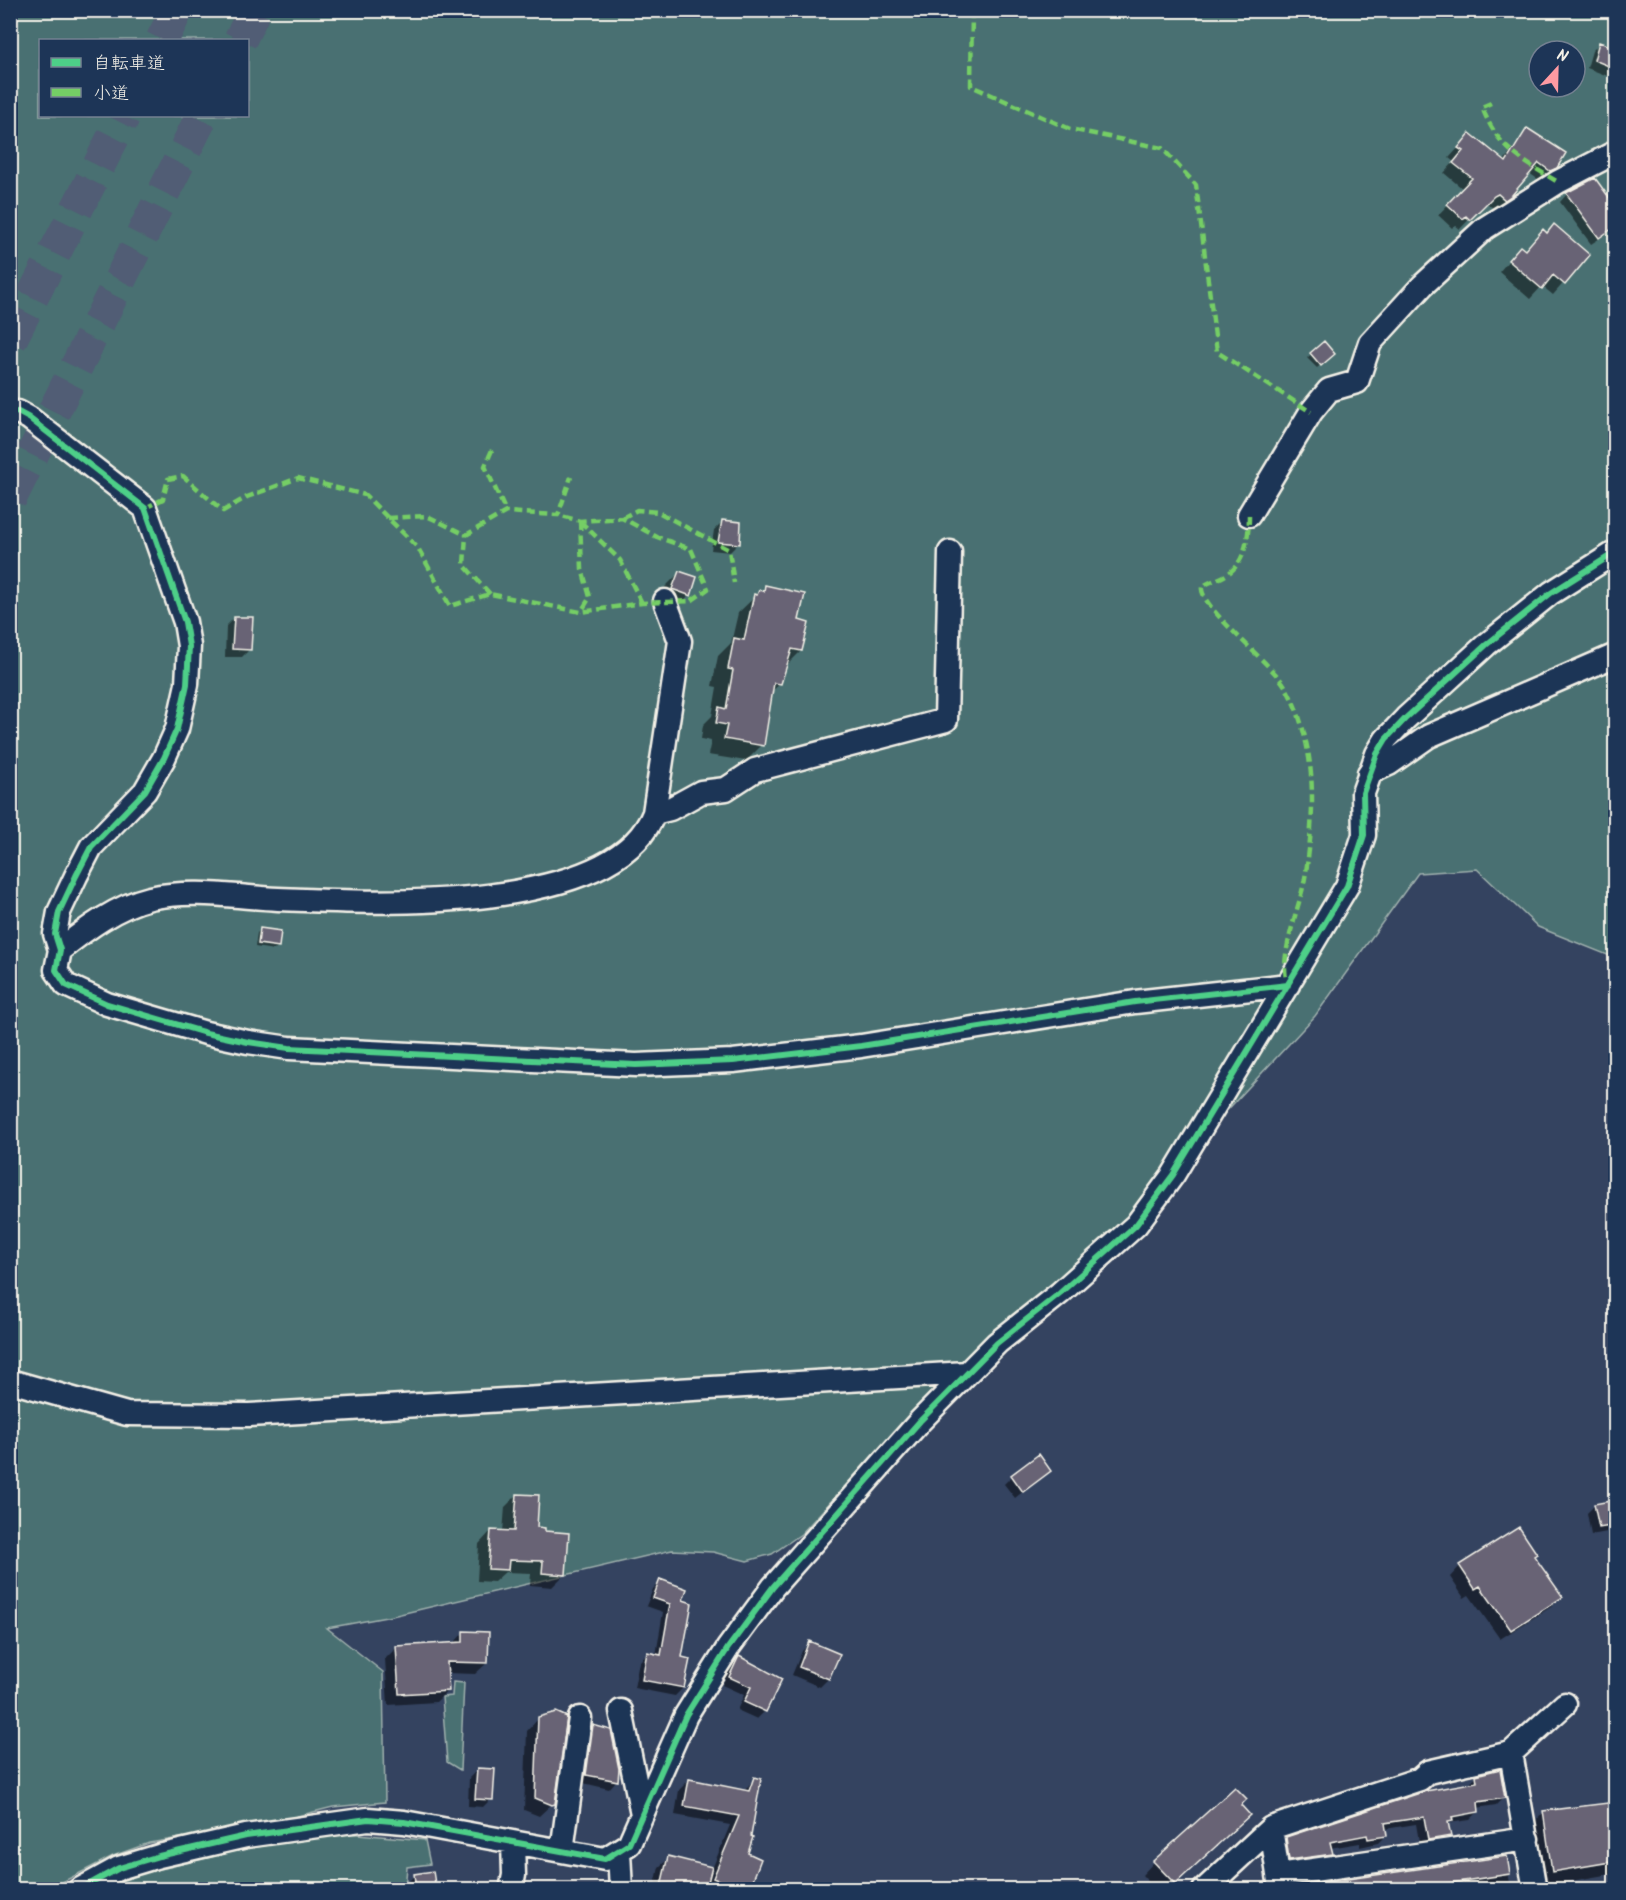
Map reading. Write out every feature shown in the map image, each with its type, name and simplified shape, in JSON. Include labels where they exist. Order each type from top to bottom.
[{"type":"street","points":[[1249,514],[1311,412],[1329,390],[1357,382],[1370,343],[1424,285],[1485,228],[1558,182],[1616,152]]},
{"type":"street","points":[[10,413],[18,412],[29,418],[145,508],[184,622],[189,646],[184,706],[164,758],[145,791],[91,847],[59,912],[55,934],[60,950],[56,970],[66,985],[107,1004],[206,1033],[248,1042],[301,1049],[636,1065],[733,1061],[861,1046],[1135,1002],[1288,985]]},
{"type":"street","points":[[654,813],[670,809],[700,792],[726,789],[755,770],[946,720],[950,552]]},
{"type":"street","points":[[79,1890],[119,1868],[159,1856],[246,1836],[368,1819],[404,1822],[605,1859],[620,1852],[629,1844],[686,1716],[746,1621],[773,1587],[920,1421],[997,1343],[1060,1293],[1136,1225],[1173,1175],[1347,886],[1364,835],[1361,805],[1370,773],[1386,739],[1454,673],[1551,593],[1616,552]]},
{"type":"street","points":[[60,950],[84,930],[149,898],[181,895],[312,900],[447,901],[527,889],[580,876],[608,864],[647,832],[654,813],[680,641],[665,601]]},
{"type":"street","points":[[1370,773],[1389,764],[1430,736],[1616,655]]},
{"type":"street","points":[[10,1382],[127,1413],[249,1415],[967,1373]]},
{"type":"street","points":[[1204,1890],[1271,1828],[1420,1779],[1428,1772],[1511,1753],[1565,1704]]},
{"type":"street","points":[[621,1711],[642,1814]]},
{"type":"street","points":[[562,1851],[580,1718]]},
{"type":"street","points":[[1511,1753],[1534,1890]]},
{"type":"street","points":[[1271,1828],[1280,1882],[1527,1839]]},
{"type":"street","points":[[511,1890],[514,1875],[513,1842]]},
{"type":"street","points":[[620,1852],[621,1890]]},
{"type":"green space","points":[[11,11],[1615,11],[1615,958],[1538,927],[1477,869],[1418,873],[1315,1016],[1100,1247],[989,1339],[887,1440],[801,1534],[772,1554],[747,1561],[713,1552],[672,1550],[392,1616],[327,1628],[383,1672],[385,1802],[333,1807],[266,1824],[149,1843],[113,1856],[49,1889],[11,1890]]},
{"type":"green space","points":[[453,1682],[464,1683],[460,1770],[447,1762],[442,1697],[452,1696]]},
{"type":"green space","points":[[346,1833],[425,1840],[430,1864],[407,1867],[405,1889],[100,1890],[123,1878],[244,1849]]},
{"type":"building","points":[[1599,42],[1616,48],[1616,69],[1594,60]]},
{"type":"building","points":[[1527,128],[1566,153],[1557,168],[1550,171],[1539,163],[1512,195],[1505,200],[1498,194],[1470,220],[1466,216],[1463,219],[1447,204],[1472,178],[1453,163],[1463,151],[1458,148],[1470,133],[1506,162]]},
{"type":"building","points":[[1595,178],[1616,207],[1616,226],[1599,238],[1566,193]]},
{"type":"building","points":[[1554,224],[1590,255],[1565,285],[1553,275],[1542,289],[1508,260],[1520,246],[1525,250],[1543,229],[1547,233]]},
{"type":"building","points":[[1324,341],[1335,354],[1321,366],[1310,353]]},
{"type":"building","points":[[722,520],[741,522],[740,544],[718,542]]},
{"type":"building","points":[[679,571],[697,577],[691,596],[672,589]]},
{"type":"building","points":[[765,585],[805,594],[799,620],[809,623],[802,651],[792,649],[781,684],[774,683],[764,746],[724,739],[727,725],[716,723],[719,707],[726,709],[733,670],[728,669],[734,638],[744,640],[754,594],[757,595],[759,590],[764,591]]},
{"type":"building","points":[[234,617],[253,617],[251,650],[232,649]]},
{"type":"building","points":[[260,928],[281,931],[279,947],[258,944]]},
{"type":"building","points":[[1039,1454],[1051,1471],[1023,1492],[1011,1475]]},
{"type":"building","points":[[517,1494],[539,1495],[537,1527],[545,1528],[545,1531],[569,1533],[566,1575],[542,1573],[543,1561],[509,1560],[508,1570],[488,1569],[491,1530],[514,1531]]},
{"type":"building","points":[[1616,1500],[1616,1525],[1599,1528],[1594,1504]]},
{"type":"building","points":[[1519,1527],[1537,1554],[1534,1556],[1563,1597],[1511,1630],[1480,1586],[1475,1589],[1459,1565]]},
{"type":"building","points":[[660,1579],[687,1589],[683,1600],[692,1603],[682,1657],[690,1659],[684,1688],[642,1680],[647,1652],[661,1655],[670,1604],[653,1598]]},
{"type":"building","points":[[463,1631],[489,1632],[488,1663],[447,1662],[449,1691],[399,1694],[396,1646],[463,1642]]},
{"type":"building","points":[[809,1641],[840,1654],[829,1679],[799,1667]]},
{"type":"building","points":[[739,1656],[782,1679],[766,1712],[744,1702],[751,1687],[729,1677]]},
{"type":"building","points":[[556,1712],[567,1717],[555,1804],[552,1805],[535,1798],[538,1717]]},
{"type":"building","points":[[593,1725],[611,1730],[619,1769],[618,1781],[586,1775]]},
{"type":"building","points":[[477,1768],[495,1769],[493,1800],[475,1799]]},
{"type":"building","points":[[1500,1769],[1505,1798],[1478,1802],[1479,1812],[1452,1817],[1453,1821],[1448,1822],[1451,1836],[1428,1840],[1424,1817],[1385,1823],[1387,1836],[1368,1839],[1367,1835],[1330,1842],[1333,1854],[1289,1860],[1286,1837],[1426,1791],[1477,1782],[1476,1775]]},
{"type":"building","points":[[754,1777],[761,1779],[751,1836],[753,1837],[748,1853],[761,1859],[749,1890],[742,1890],[713,1878],[739,1816],[684,1806],[689,1779],[749,1791]]},
{"type":"building","points":[[1235,1787],[1247,1799],[1241,1805],[1250,1815],[1175,1884],[1153,1861]]},
{"type":"building","points":[[1616,1802],[1616,1861],[1552,1872],[1543,1811]]},
{"type":"building","points":[[668,1856],[712,1867],[706,1890],[660,1890]]},
{"type":"building","points":[[1507,1856],[1510,1874],[1404,1890],[1293,1890],[1293,1887]]},
{"type":"building","points":[[433,1871],[436,1890],[416,1890],[414,1874]]},
{"type":"tunnel","points":[[162,39],[177,10]]},
{"type":"tunnel","points":[[240,39],[255,10]]},
{"type":"tunnel","points":[[10,341],[123,117]]},
{"type":"tunnel","points":[[10,499],[201,117]]},
{"type":"marked path","points":[[890,10],[898,10]]},
{"type":"marked path","points":[[972,10],[971,86],[1070,129],[1162,148],[1196,185],[1217,352],[1311,412]]},
{"type":"marked path","points":[[1491,103],[1482,107],[1488,121],[1503,143],[1522,160],[1558,182]]},
{"type":"marked path","points":[[492,450],[485,466],[506,512]]},
{"type":"marked path","points":[[145,508],[163,499],[168,479],[183,476],[223,511],[247,497],[298,478],[365,495],[418,548],[450,606],[490,594],[581,612],[642,603],[691,601],[708,589],[691,549],[657,537],[622,518],[580,521],[558,515]]},
{"type":"marked path","points":[[490,594],[464,565],[466,535],[506,512],[558,515],[571,477]]},
{"type":"marked path","points":[[622,518],[637,510],[658,512],[729,550],[734,583]]},
{"type":"marked path","points":[[1249,515],[1247,539],[1239,562],[1229,573],[1202,587],[1204,596],[1211,607],[1285,686],[1298,713],[1306,742],[1312,792],[1310,845],[1305,878],[1287,947],[1285,974],[1288,985]]},
{"type":"marked path","points":[[388,518],[427,516],[466,535]]},
{"type":"marked path","points":[[580,521],[620,560],[642,603]]},
{"type":"marked path","points":[[580,521],[582,569],[590,597],[581,612]]},
{"type":"cycle path","points":[[10,413],[18,412],[29,418],[145,508],[185,622],[189,646],[187,684],[177,729],[164,758],[145,791],[91,847],[59,912],[55,934],[60,950],[56,970],[66,985],[107,1004],[206,1033],[289,1048],[636,1065],[733,1061],[861,1046],[1135,1002],[1288,985]]},
{"type":"cycle path","points":[[79,1890],[119,1868],[159,1856],[246,1836],[368,1819],[404,1822],[605,1859],[629,1844],[686,1715],[728,1648],[773,1587],[920,1421],[997,1343],[1060,1293],[1136,1225],[1173,1175],[1347,886],[1364,835],[1363,793],[1377,754],[1386,739],[1486,645],[1551,593],[1616,552]]}]
